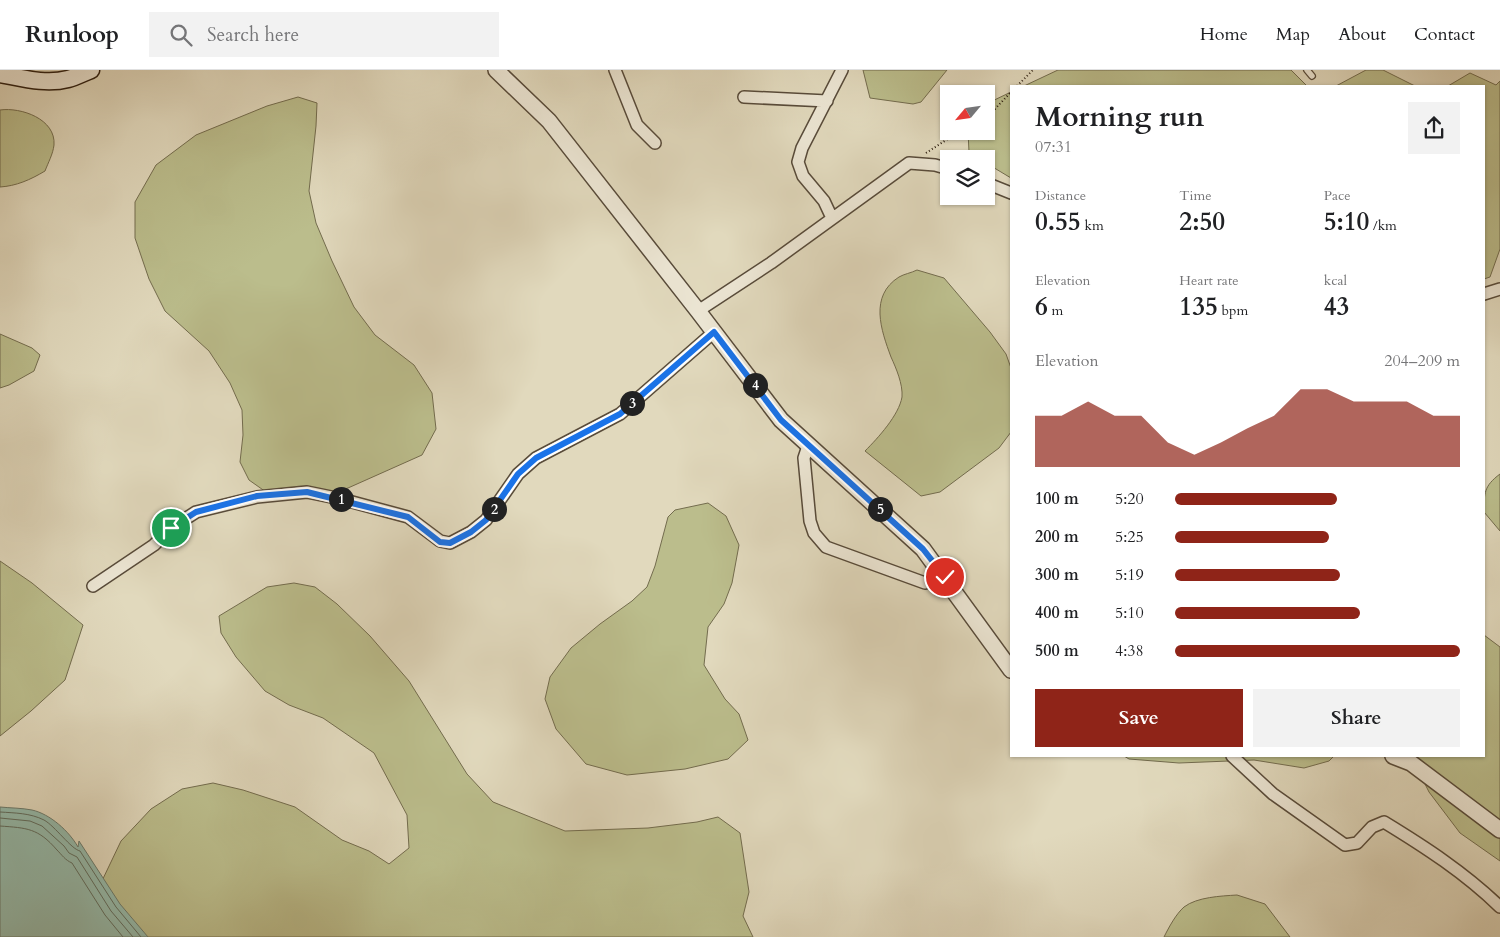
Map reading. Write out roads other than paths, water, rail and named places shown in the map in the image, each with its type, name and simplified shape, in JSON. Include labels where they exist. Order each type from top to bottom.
[{"type":"main road","points":[[0,74],[31,80],[49,80],[68,79],[91,70]]},
{"type":"street","points":[[615,70],[637,125],[654,143]]},
{"type":"street","points":[[832,218],[824,201],[803,176],[798,162],[802,148],[842,70]]},
{"type":"street","points":[[504,73],[549,121],[781,420],[923,549],[1010,669]]},
{"type":"street","points":[[744,97],[827,100]]},
{"type":"street","points":[[698,311],[771,262],[909,163],[940,166]]},
{"type":"street","points":[[995,187],[1010,193]]},
{"type":"street","points":[[1485,294],[1500,290]]},
{"type":"street","points":[[93,586],[154,545],[171,528],[196,512],[257,496],[307,492],[341,499],[408,517],[440,542],[450,543],[471,532],[486,520],[518,474],[536,458],[620,414],[714,332]]},
{"type":"street","points":[[808,446],[804,458],[810,521],[814,532],[826,546],[837,552],[925,583],[945,577]]},
{"type":"street","points":[[1233,757],[1273,794],[1345,845],[1357,843],[1372,827],[1384,822],[1457,869],[1500,907]]},
{"type":"street","points":[[1396,757],[1411,763],[1500,830]]},
{"type":"lane","points":[[1307,70],[1312,76]]},
{"type":"water","points":[[0,807],[28,809],[46,815],[70,835],[78,847],[79,841],[120,904],[148,937],[0,937]]}]
